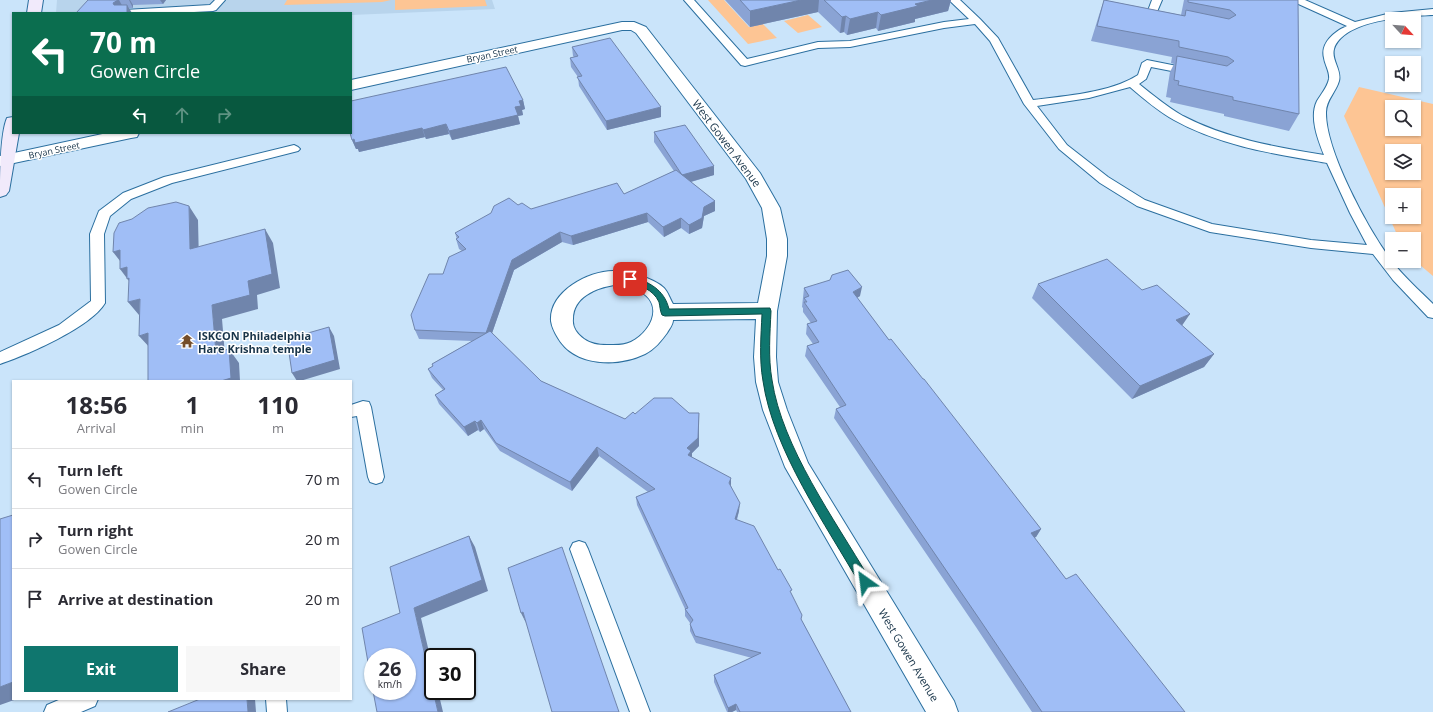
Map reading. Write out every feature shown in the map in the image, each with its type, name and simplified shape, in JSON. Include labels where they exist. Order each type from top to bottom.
[{"type":"main road","points":[[34,12],[36,0]]},
{"type":"main road","points":[[0,191],[3,161],[12,126]]},
{"type":"street","name":"Bryan Street","points":[[352,85],[599,31],[634,26]]},
{"type":"street","name":"West Gowen Avenue","points":[[634,26],[641,30],[754,177],[771,208],[777,239],[777,256],[767,311],[765,357],[767,382],[775,410],[797,466],[943,712]]},
{"type":"street","name":"Bryan Street","points":[[3,161],[126,134]]},
{"type":"street","points":[[614,278],[630,279],[644,284],[655,291],[663,301],[665,312],[663,324],[655,336],[644,345],[629,352],[611,354],[595,353],[580,348],[569,340],[562,329],[561,317],[565,305],[573,294],[585,286],[599,280],[614,278]]},
{"type":"street","points":[[665,312],[767,311]]},
{"type":"lane","points":[[143,12],[213,8],[220,0]]},
{"type":"lane","points":[[689,0],[745,63],[818,45],[850,44],[944,25],[977,21]]},
{"type":"lane","points":[[954,0],[977,21],[994,40],[1030,104],[1063,147],[1104,180],[1141,203],[1217,229],[1311,244],[1377,250]]},
{"type":"lane","points":[[1157,0],[1151,16],[1175,20]]},
{"type":"lane","points":[[1297,0],[1354,25]]},
{"type":"lane","points":[[1433,12],[1402,14],[1354,25],[1339,34],[1329,46],[1328,53],[1334,77],[1333,84],[1321,102],[1320,114],[1323,133],[1332,160],[1350,199],[1377,250],[1406,287],[1433,313]]},
{"type":"lane","points":[[1030,104],[1088,95],[1132,84],[1142,77],[1147,63],[1204,75]]},
{"type":"lane","points":[[1132,84],[1172,114],[1199,128],[1262,149],[1332,160]]},
{"type":"lane","points":[[0,358],[59,332],[84,316],[98,303],[97,234],[104,214],[127,196],[168,180],[294,149]]},
{"type":"lane","points":[[352,411],[363,407],[376,477]]},
{"type":"lane","points":[[579,549],[640,712]]},
{"type":"lane","points":[[54,712],[85,700]]},
{"type":"lane","points":[[276,700],[277,712]]},
{"type":"shaded area","points":[[57,0],[492,0],[495,9],[352,15],[352,12],[56,12]]},
{"type":"shaded area","points":[[287,0],[391,0],[382,2],[284,5]]},
{"type":"shaded area","points":[[395,0],[485,0],[487,6],[395,10]]},
{"type":"shaded area","points":[[708,0],[724,0],[749,27],[763,24],[777,38],[748,44]]},
{"type":"shaded area","points":[[808,15],[822,27],[798,33],[784,21]]},
{"type":"shaded area","points":[[1359,87],[1416,100],[1385,100],[1385,136],[1421,136],[1421,101],[1433,104],[1433,276],[1421,266],[1421,232],[1396,232],[1392,224],[1421,224],[1421,188],[1385,188],[1385,208],[1344,116]]},
{"type":"building","points":[[88,0],[118,0],[113,3],[114,5],[127,5],[127,12],[77,12]]},
{"type":"building","points":[[740,0],[801,0],[750,11]]},
{"type":"building","points":[[824,0],[932,0],[915,4],[918,6],[881,15],[878,12],[850,19],[846,16],[842,17]]},
{"type":"building","points":[[1104,0],[1185,16],[1186,10],[1229,19],[1236,15],[1230,10],[1188,2],[1188,0],[1298,0],[1299,114],[1233,100],[1233,97],[1178,85],[1179,81],[1174,80],[1177,56],[1227,66],[1234,61],[1228,57],[1179,47],[1179,41],[1097,26]]},
{"type":"building","points":[[610,38],[661,107],[606,121],[577,77],[582,76],[570,58],[578,56],[572,47]]},
{"type":"building","points":[[506,67],[523,100],[519,101],[521,106],[515,107],[518,115],[449,131],[446,124],[355,143],[354,139],[352,140],[350,134],[352,134],[352,101]]},
{"type":"building","points":[[685,125],[714,166],[682,175],[654,132]]},
{"type":"building","points":[[676,170],[715,201],[704,207],[702,218],[689,225],[681,218],[663,227],[647,213],[571,236],[560,232],[512,260],[486,333],[415,330],[411,315],[429,274],[443,274],[449,257],[466,249],[456,239],[459,237],[455,233],[491,213],[494,206],[509,198],[518,205],[522,203],[531,209],[617,183],[624,194]]},
{"type":"building","points":[[176,202],[189,206],[190,249],[265,229],[272,274],[248,281],[250,295],[212,305],[216,353],[229,349],[231,378],[224,380],[148,380],[148,333],[139,336],[140,299],[128,302],[129,278],[127,279],[127,267],[120,269],[120,250],[113,252],[114,233],[119,223],[132,219],[148,208]]},
{"type":"building","points":[[1107,259],[1142,290],[1157,285],[1190,314],[1176,320],[1214,354],[1140,386],[1038,284]]},
{"type":"building","points":[[848,270],[862,287],[853,292],[889,340],[891,339],[924,379],[1041,529],[1031,533],[1066,579],[1076,574],[1185,712],[1042,712],[836,409],[846,405],[807,346],[819,342],[807,324],[817,321],[804,302],[807,302],[804,298],[809,296],[804,288],[830,280],[832,275]]},
{"type":"building","points":[[329,327],[335,360],[292,373],[287,339]]},
{"type":"building","points":[[490,331],[541,381],[625,419],[633,412],[635,414],[654,398],[672,398],[689,413],[699,413],[698,438],[687,448],[691,451],[688,455],[731,478],[729,483],[740,503],[735,519],[754,526],[778,570],[780,569],[792,590],[790,591],[802,615],[801,619],[851,712],[740,712],[736,704],[728,708],[714,675],[761,653],[695,636],[690,624],[693,620],[685,609],[688,608],[636,497],[655,489],[597,447],[570,482],[496,443],[481,420],[477,423],[475,421],[464,427],[435,395],[445,389],[428,369],[433,366],[432,364]]},
{"type":"building","points":[[12,515],[12,682],[0,687],[0,519]]},
{"type":"building","points":[[469,536],[482,580],[414,608],[424,651],[424,700],[435,700],[438,712],[377,712],[375,700],[416,700],[416,648],[365,648],[362,628],[400,613],[390,567]]},
{"type":"building","points":[[562,547],[619,712],[552,712],[523,612],[521,613],[508,568]]},
{"type":"building","points":[[198,700],[247,700],[248,712],[168,712]]},
{"type":"place","name":"ISKCON Philadelphia Hare Krishna temple","points":[[187,341]]},
{"type":"route","points":[[630,279],[644,284],[655,291],[663,301],[665,312],[767,311],[765,357],[767,382],[785,439],[812,494],[865,582]]}]
